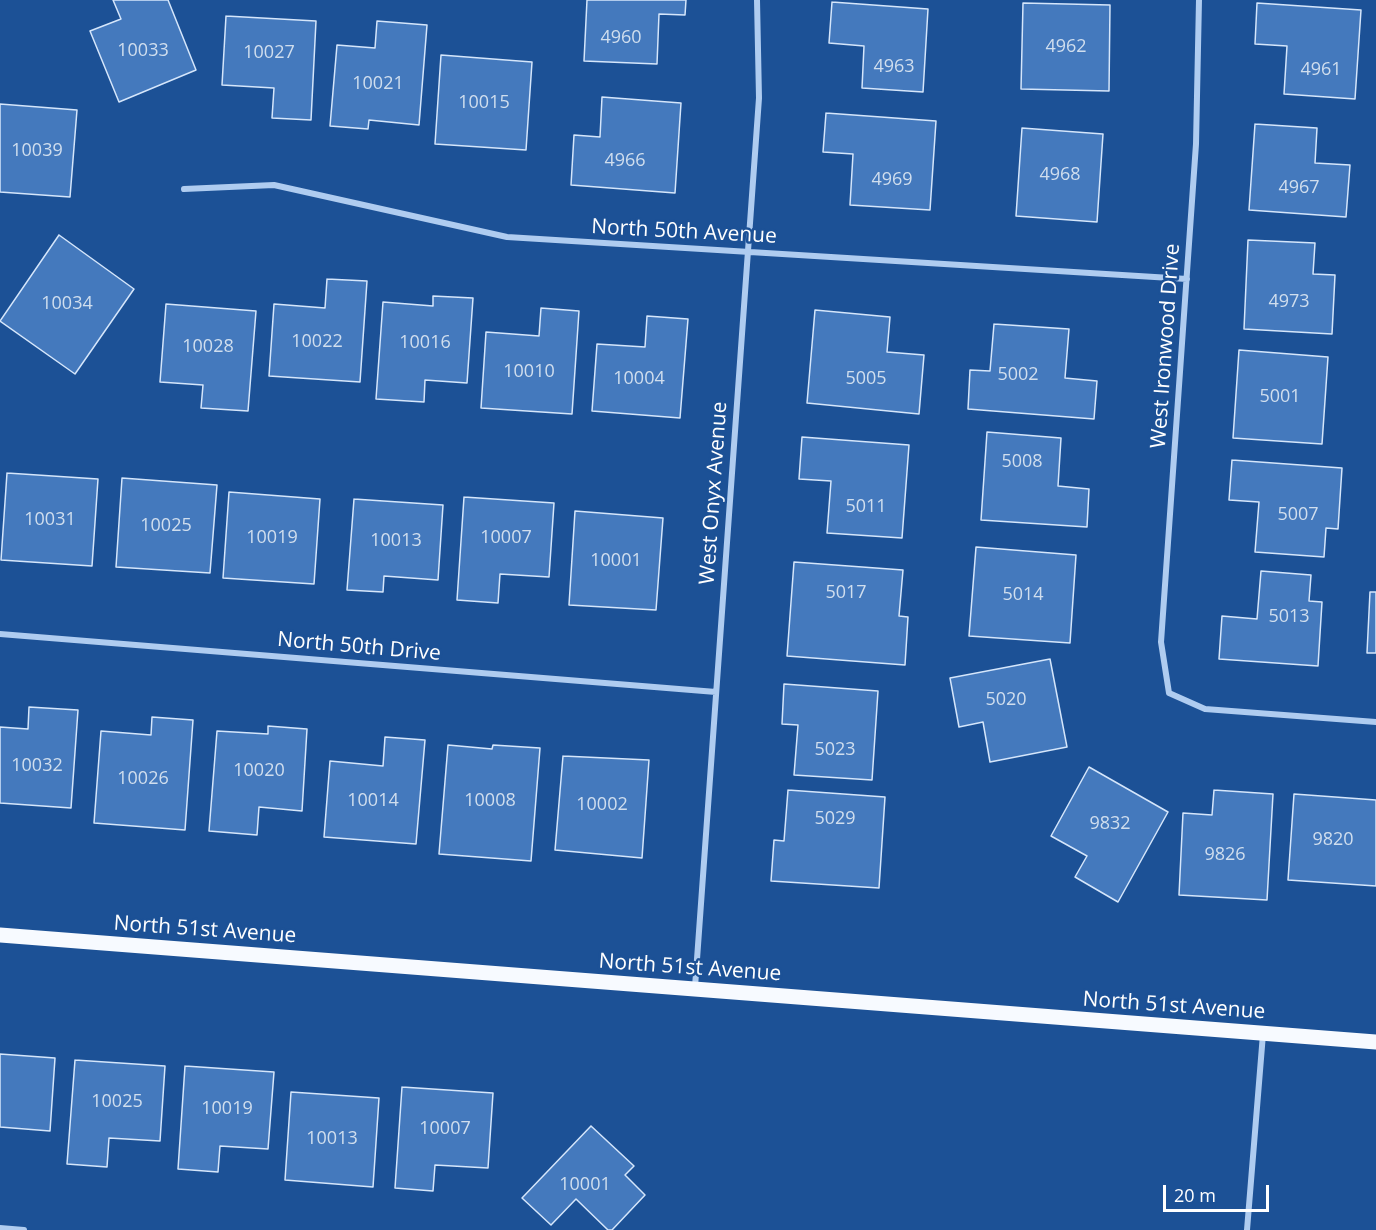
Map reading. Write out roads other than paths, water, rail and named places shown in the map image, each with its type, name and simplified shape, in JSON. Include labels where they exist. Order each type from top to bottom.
[{"type":"main road","name":"North 51st Avenue","points":[[0,935],[1376,1042]]},
{"type":"street","name":"West Onyx Avenue","points":[[695,989],[759,98],[757,0]]},
{"type":"street","name":"West Ironwood Drive","points":[[1199,0],[1198,88],[1187,279],[1161,642],[1169,693],[1205,709],[1376,722]]},
{"type":"street","name":"North 50th Avenue","points":[[184,189],[274,185],[507,237],[1187,279]]},
{"type":"street","name":"North 50th Drive","points":[[0,634],[716,692]]},
{"type":"street","points":[[1247,1230],[1263,1034]]},
{"type":"street","points":[[0,1228],[24,1230]]}]
